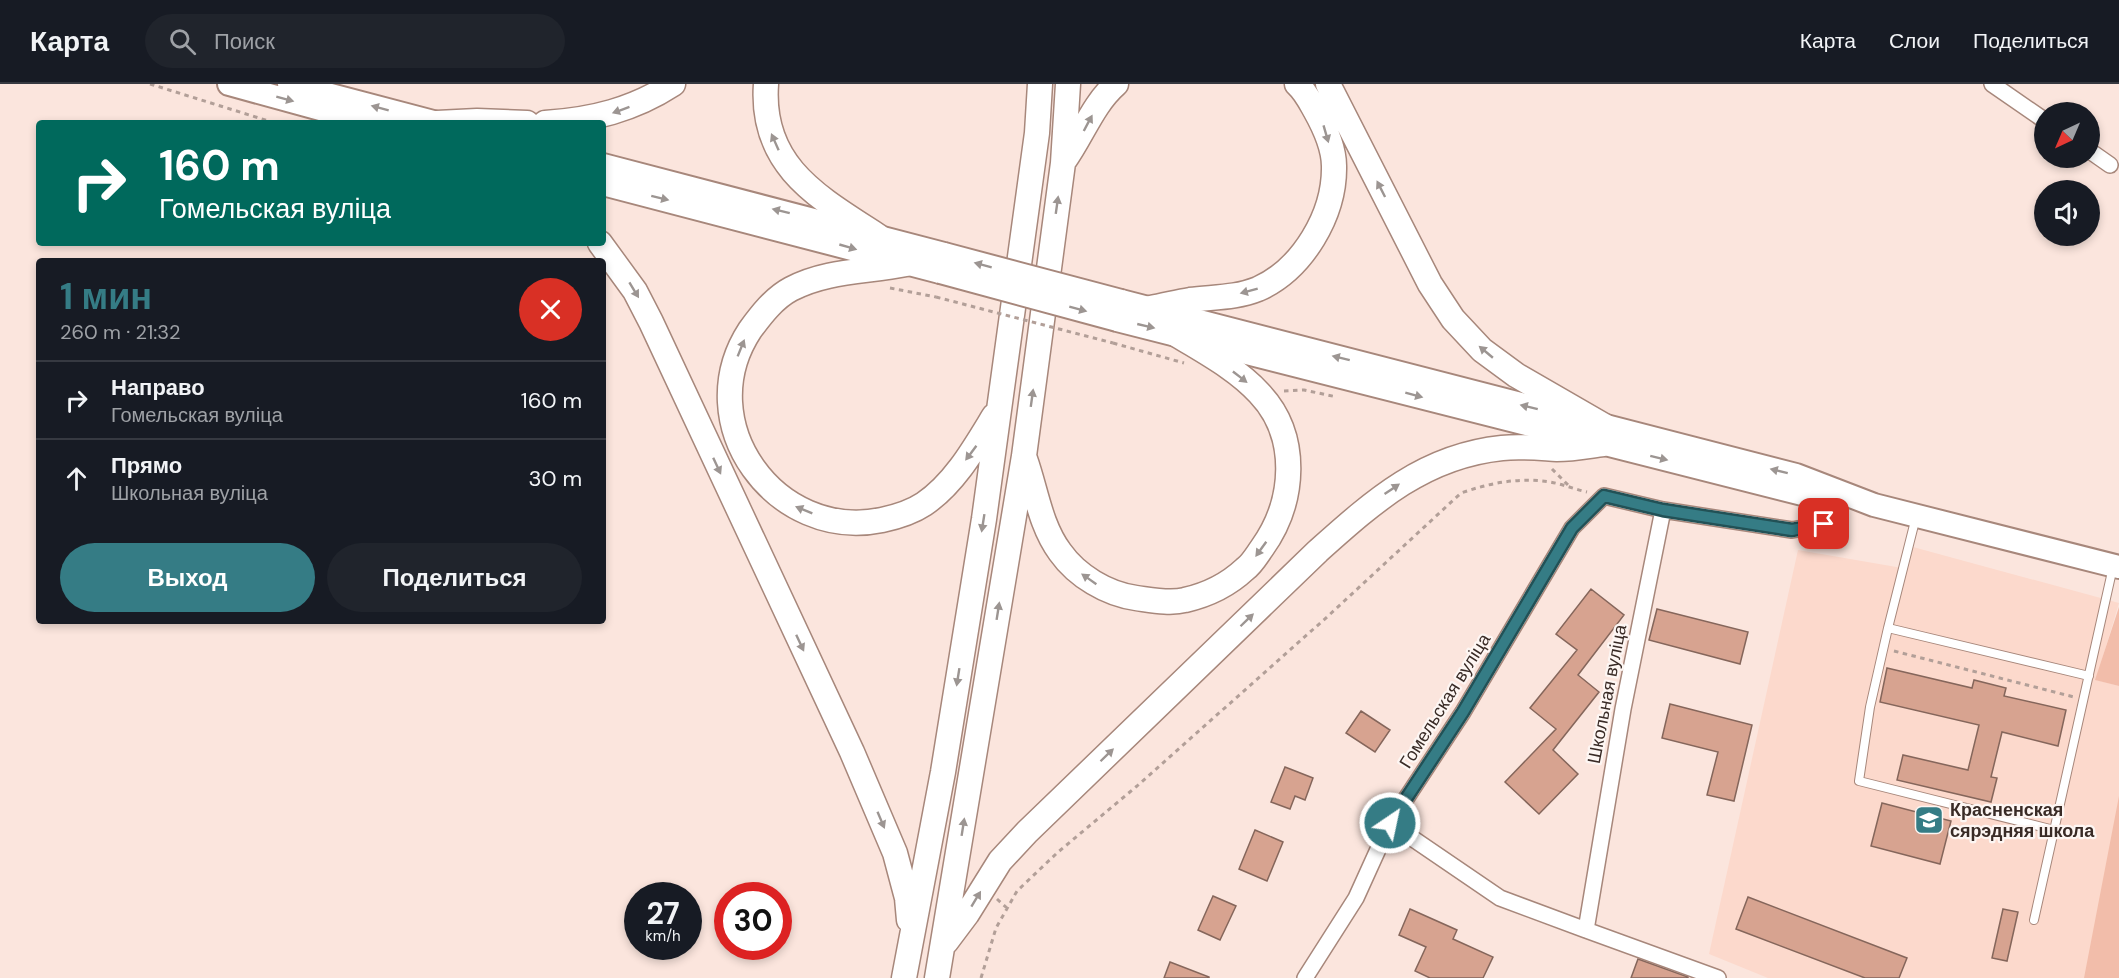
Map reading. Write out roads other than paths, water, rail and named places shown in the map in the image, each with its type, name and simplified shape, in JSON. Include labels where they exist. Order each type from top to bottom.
[{"type":"highway","points":[[575,120],[595,118],[618,111],[643,101],[673,84]]},
{"type":"highway","points":[[766,84],[764,101],[770,131],[783,161],[811,191],[878,236]]},
{"type":"highway","points":[[1023,84],[1037,133]]},
{"type":"highway","points":[[904,978],[943,772],[1001,403],[1037,133],[1040,84]]},
{"type":"highway","points":[[937,978],[1024,456],[1063,163],[1068,84]]},
{"type":"highway","points":[[1063,163],[1078,142],[1095,110],[1116,84]]},
{"type":"highway","points":[[1150,308],[1191,300],[1228,297],[1258,289],[1286,271],[1313,240],[1329,206],[1335,165],[1323,125],[1303,90],[1297,84]]},
{"type":"highway","points":[[1328,84],[1430,284],[1454,319],[1482,350],[1605,435]]},
{"type":"highway","points":[[603,246],[635,291],[651,322],[852,752],[895,853],[907,898],[911,939]]},
{"type":"highway","points":[[906,264],[825,275],[790,290],[762,313],[743,341],[731,375],[730,412],[741,451],[767,486],[799,509],[840,522],[869,523],[897,517],[924,505],[948,484],[977,445],[1001,403]]},
{"type":"highway","points":[[1024,456],[1037,491],[1043,524],[1060,554],[1089,580],[1121,596],[1183,601],[1217,589],[1247,568],[1274,531],[1286,498],[1289,463],[1286,439],[1278,421],[1260,394],[1240,375],[1174,333]]},
{"type":"highway","points":[[943,946],[967,914],[1000,861],[1027,832],[1318,551],[1368,506],[1424,469],[1458,457],[1500,448],[1574,449],[1605,435]]},
{"type":"main road","points":[[229,84],[360,120]]},
{"type":"main road","points":[[289,84],[426,120]]},
{"type":"main road","points":[[606,166],[878,236],[942,263],[1119,310],[1174,333],[1605,435],[1796,475],[1874,505],[2116,567]]},
{"type":"main road","points":[[606,185],[840,244],[906,264],[942,263]]},
{"type":"main road","points":[[1119,310],[1150,308],[1605,435],[1830,501],[1874,505]]},
{"type":"street","points":[[1992,84],[2034,113]]},
{"type":"street","points":[[2100,158],[2110,165]]},
{"type":"street","name":"Гомельская вуліца","points":[[1305,978],[1356,898],[1390,823],[1463,712],[1572,528],[1604,496],[1663,510]]},
{"type":"street","points":[[1663,510],[1792,530],[1824,524],[1830,501]]},
{"type":"street","name":"Школьная вуліца","points":[[1586,930],[1623,709],[1663,510]]},
{"type":"street","points":[[1390,823],[1500,898],[1718,978]]},
{"type":"lane","points":[[1917,516],[1883,648],[1870,707],[1858,781],[2055,830]]},
{"type":"lane","points":[[2034,920],[2116,567]]},
{"type":"lane","points":[[1888,628],[2089,676]]},
{"type":"place","name":"Красненская сярэдняя школа","points":[[1929,820]]}]
